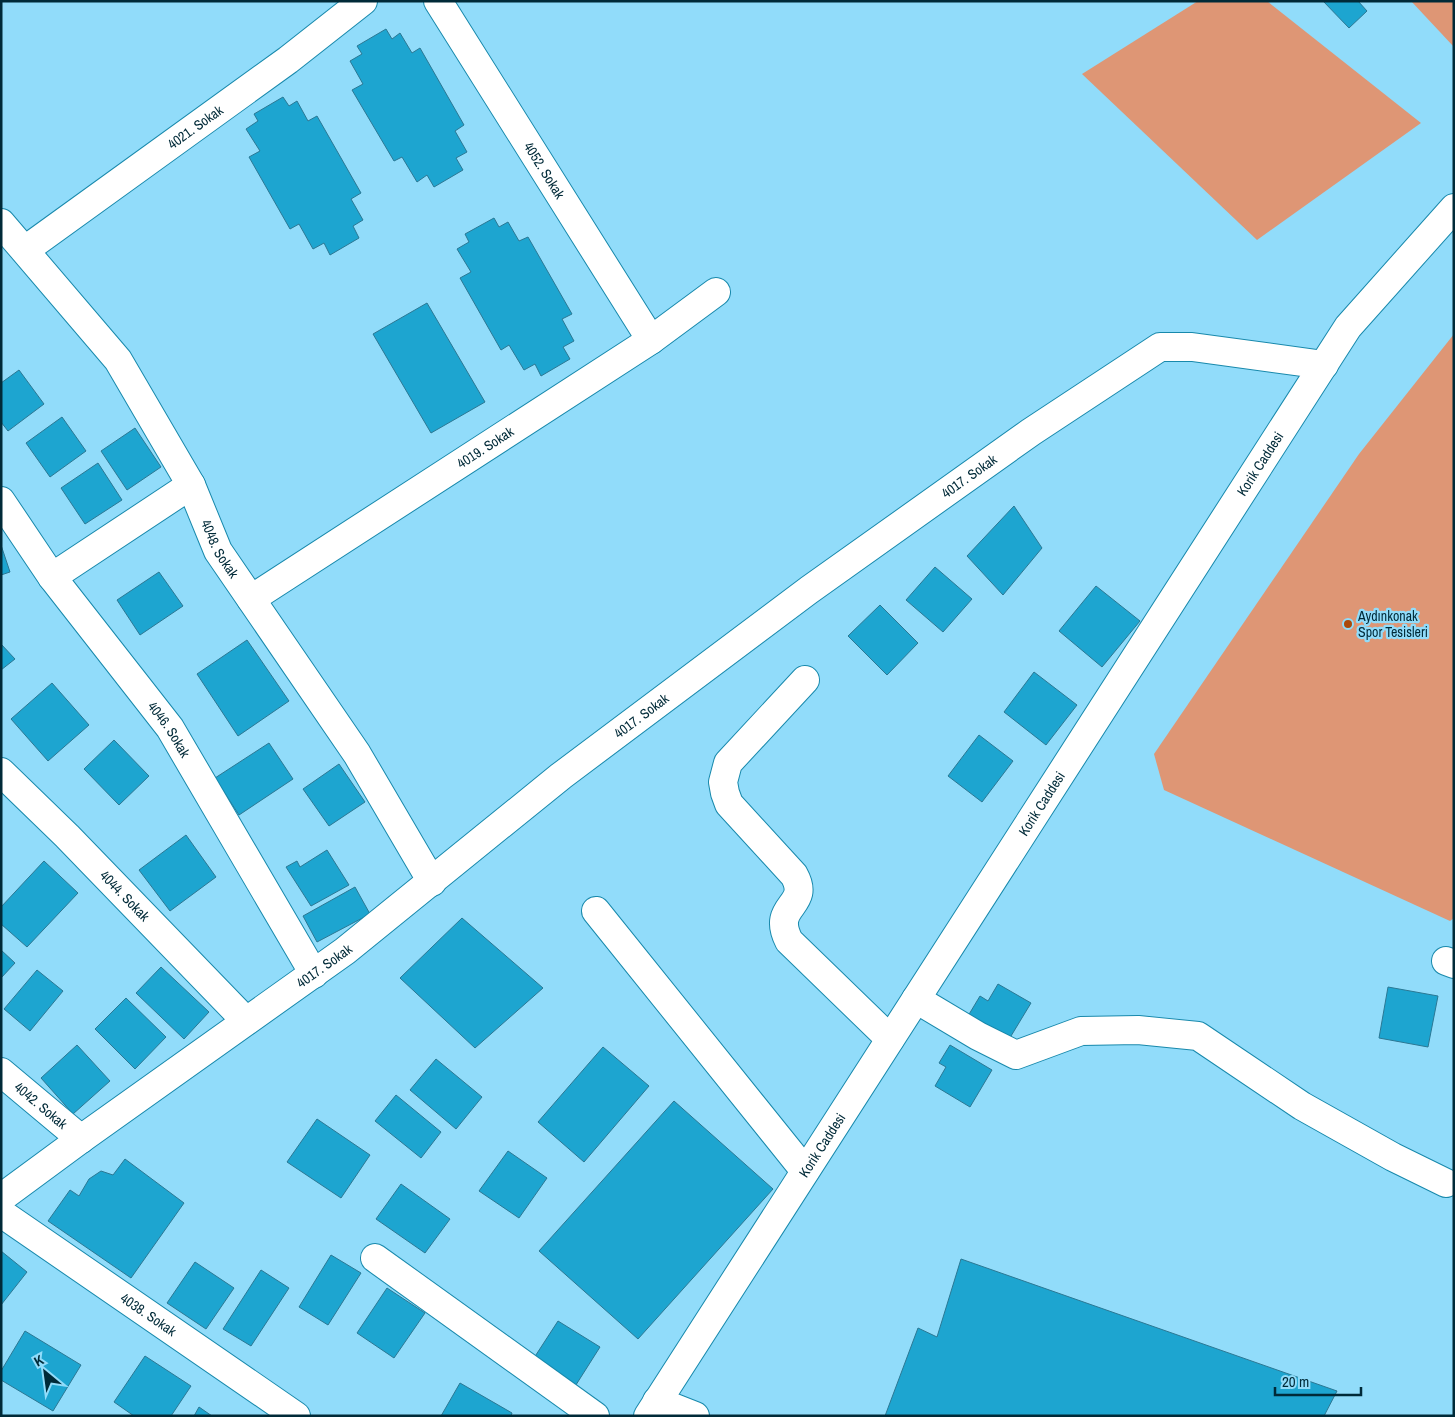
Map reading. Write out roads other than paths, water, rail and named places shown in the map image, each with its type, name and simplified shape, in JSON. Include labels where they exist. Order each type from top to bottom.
[{"type":"street","name":"4021. Sokak","points":[[25,250],[288,60],[363,1]]},
{"type":"street","name":"4052. Sokak","points":[[438,1],[651,340]]},
{"type":"street","name":"Korik Caddesi","points":[[653,1408],[1348,327],[1454,208]]},
{"type":"street","name":"4048. Sokak","points":[[1,223],[118,360],[191,485],[218,551],[357,754],[432,882]]},
{"type":"street","name":"4019. Sokak","points":[[251,599],[651,340],[716,292]]},
{"type":"street","name":"4017. Sokak","points":[[1,1198],[345,951],[561,776],[809,590],[1031,432],[1160,347],[1192,346],[1324,365]]},
{"type":"street","points":[[52,577],[191,485]]},
{"type":"street","name":"4046. Sokak","points":[[1,502],[52,577],[170,728],[314,974]]},
{"type":"street","points":[[805,680],[728,762],[723,782],[724,793],[729,804],[794,875],[797,881],[799,888],[798,898],[786,912],[784,918],[785,933],[789,941],[890,1039]]},
{"type":"street","name":"4044. Sokak","points":[[1,772],[67,836],[246,1021]]},
{"type":"street","points":[[596,911],[805,1171]]},
{"type":"street","points":[[916,999],[971,1032],[1016,1055],[1081,1031],[1138,1030],[1198,1036],[1302,1106],[1393,1157],[1446,1183]]},
{"type":"street","name":"4042. Sokak","points":[[1,1072],[81,1139]]},
{"type":"street","name":"4038. Sokak","points":[[1,1214],[296,1416]]},
{"type":"street","points":[[375,1258],[595,1416]]},
{"type":"street","points":[[653,1408],[695,1416]]},
{"type":"place","name":"Aydınkonak Spor Tesisleri","points":[[1348,624]]}]
